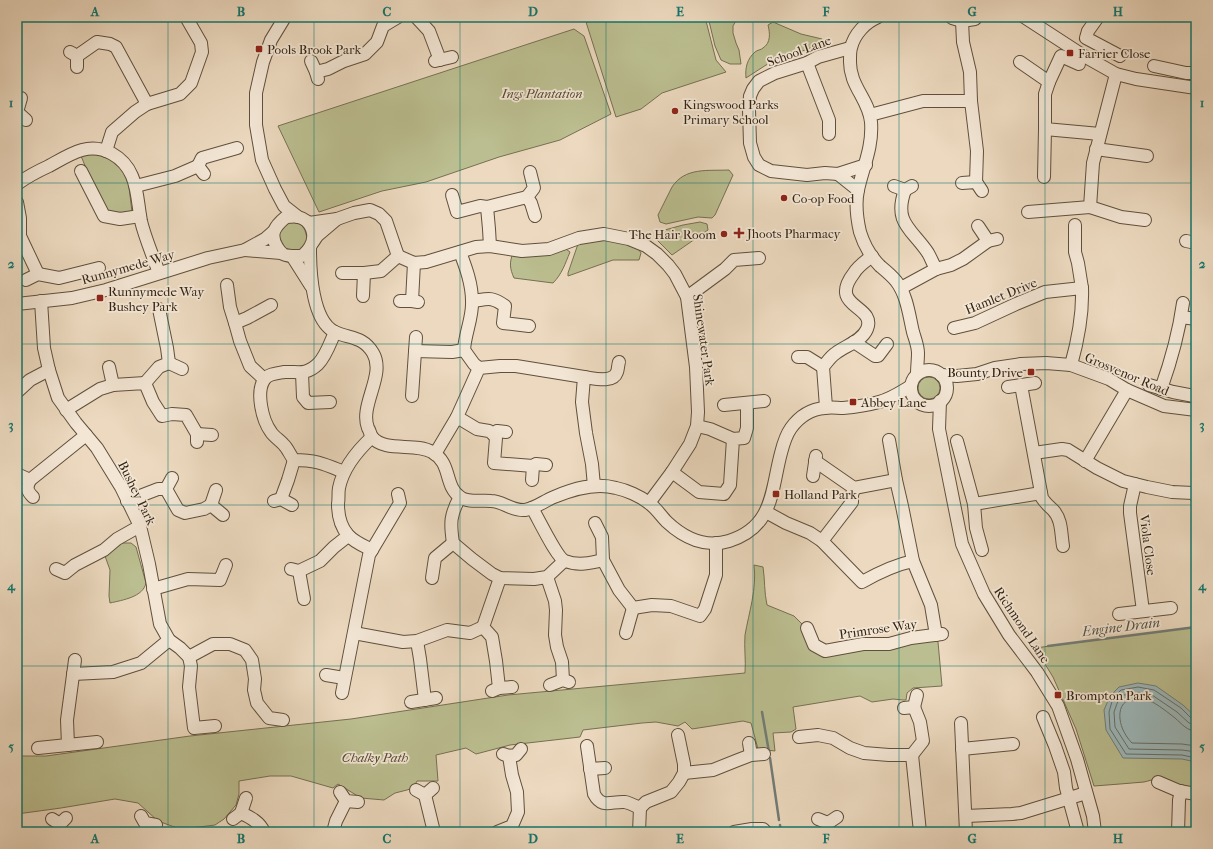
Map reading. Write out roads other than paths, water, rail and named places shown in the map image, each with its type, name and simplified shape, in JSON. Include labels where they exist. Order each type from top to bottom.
[{"type":"street","points":[[106,151],[112,132],[135,112],[147,104],[180,94],[191,83],[202,52],[201,43],[186,17]]},
{"type":"street","points":[[285,17],[271,40],[263,62],[256,93],[256,125],[262,160],[284,206],[298,217],[305,220],[313,231],[311,245],[312,287],[322,320],[335,332],[359,339],[368,346],[375,357],[376,372],[367,410],[366,423],[372,437],[382,444],[425,448],[435,454],[440,458],[446,469],[452,489],[460,497],[470,500],[494,501],[510,508],[522,510],[532,508],[554,497],[576,489],[594,486],[607,486],[618,488],[648,503],[668,524],[685,536],[701,542],[716,543],[727,541],[739,537],[757,525],[766,512],[771,498],[784,441],[790,429],[809,412],[826,407],[844,408],[889,399],[911,386]]},
{"type":"street","points":[[310,61],[317,76],[344,61],[365,54],[377,42],[383,26],[398,17]]},
{"type":"street","points":[[416,17],[429,31],[438,60],[452,57]]},
{"type":"street","points":[[878,17],[872,19],[861,29],[850,48],[852,76],[870,115],[872,140],[858,190],[856,202],[857,220],[865,246],[901,288],[918,352],[917,374]]},
{"type":"street","points":[[1024,17],[1084,56],[1116,74],[1136,79],[1196,88]]},
{"type":"street","points":[[1098,17],[1088,31],[1086,38],[1120,56]]},
{"type":"street","points":[[962,183],[979,187],[977,151],[971,101],[970,72],[957,19],[976,19]]},
{"type":"street","points":[[75,58],[97,42],[110,44],[116,47],[147,104]]},
{"type":"street","name":"School Lane","points":[[850,48],[775,73],[759,81],[750,96],[750,143],[754,157],[759,165],[771,171],[807,175],[825,173],[838,174],[866,165]]},
{"type":"street","points":[[1044,177],[1045,94],[1061,56],[1079,64]]},
{"type":"street","points":[[1020,62],[1049,82]]},
{"type":"street","points":[[807,63],[834,120],[829,134]]},
{"type":"street","points":[[1154,66],[1196,74]]},
{"type":"street","points":[[1090,207],[1093,163],[1116,74]]},
{"type":"street","points":[[20,115],[21,98]]},
{"type":"street","points":[[870,115],[923,101],[971,101]]},
{"type":"street","points":[[1045,130],[1100,134]]},
{"type":"street","points":[[17,184],[25,178],[72,153],[84,149],[96,148],[116,156],[128,166],[133,176],[136,186],[140,216],[159,273]]},
{"type":"street","points":[[136,186],[201,170],[202,158],[237,148]]},
{"type":"street","points":[[1096,149],[1147,156]]},
{"type":"street","points":[[81,171],[104,216],[120,218],[140,216]]},
{"type":"street","points":[[452,195],[457,212],[480,206],[487,207],[527,197],[534,188],[530,172]]},
{"type":"street","points":[[838,174],[858,190]]},
{"type":"street","points":[[904,187],[900,209],[904,222],[927,252],[936,269]]},
{"type":"street","points":[[275,189],[275,243],[312,287]]},
{"type":"street","points":[[527,197],[536,216]]},
{"type":"street","points":[[17,202],[20,218],[20,236],[38,274]]},
{"type":"street","points":[[487,207],[490,229],[490,246]]},
{"type":"street","points":[[1028,212],[1090,207],[1121,217],[1145,220]]},
{"type":"street","points":[[309,224],[337,219],[354,213],[370,210],[380,214],[386,221],[398,256],[414,263],[416,302],[400,301]]},
{"type":"street","points":[[276,228],[286,218],[298,217]]},
{"type":"street","points":[[286,255],[302,256],[317,236],[337,219]]},
{"type":"street","points":[[1071,365],[1079,331],[1082,298],[1082,288],[1075,252],[1075,225]]},
{"type":"street","points":[[901,288],[936,269],[951,265],[963,259],[992,240],[978,226]]},
{"type":"street","name":"Runnymede Way","points":[[245,250],[276,228]]},
{"type":"street","name":"Shinewater Park","points":[[414,263],[426,262],[476,247],[490,246],[522,252],[549,249],[579,238],[604,234],[629,239],[646,246],[668,265],[682,286],[687,297],[696,367],[698,412],[696,426],[690,444],[672,472],[648,503]]},
{"type":"street","name":"Runnymede Way","points":[[17,304],[72,298],[106,290],[208,258],[245,250],[286,255]]},
{"type":"street","points":[[460,252],[470,280],[472,301],[464,350],[474,364],[479,368],[516,366],[548,372],[606,379],[612,378],[617,373],[619,362]]},
{"type":"street","points":[[342,273],[381,271],[398,256]]},
{"type":"street","points":[[826,407],[824,366],[835,353],[854,342],[867,330],[868,319],[848,300],[845,293],[847,284],[854,272],[872,256]]},
{"type":"street","points":[[687,297],[725,269],[734,260],[759,258]]},
{"type":"street","points":[[26,280],[38,274],[59,278],[100,268]]},
{"type":"street","points":[[363,296],[364,273]]},
{"type":"street","points":[[237,279],[223,284],[236,322],[240,341],[250,366],[264,379]]},
{"type":"street","name":"Hamlet Drive","points":[[954,328],[975,322],[1045,292],[1082,288]]},
{"type":"street","points":[[472,301],[489,298],[496,300],[505,306],[503,323],[529,326]]},
{"type":"street","name":"Bushey Park","points":[[40,301],[44,348],[48,370],[58,398],[97,448],[121,487],[140,526],[149,564],[160,624],[169,640],[189,657]]},
{"type":"street","points":[[1162,389],[1169,367],[1183,303]]},
{"type":"street","points":[[236,322],[247,318],[271,305]]},
{"type":"street","points":[[159,309],[169,362]]},
{"type":"street","points":[[1181,317],[1196,319]]},
{"type":"street","points":[[294,460],[284,445],[271,433],[265,423],[261,405],[261,388],[264,379],[270,375],[284,372],[302,373],[318,364],[335,332]]},
{"type":"street","points":[[412,396],[416,337]]},
{"type":"street","points":[[854,342],[875,356],[878,356],[886,344]]},
{"type":"street","points":[[415,351],[452,352],[464,350]]},
{"type":"street","points":[[918,352],[930,370]]},
{"type":"street","points":[[798,358],[807,357],[824,366]]},
{"type":"street","points":[[169,362],[182,369]]},
{"type":"street","points":[[66,410],[100,389],[113,385],[145,383],[159,367],[169,362]]},
{"type":"street","name":"Grosvenor Road","points":[[943,397],[954,385],[977,374],[995,368],[1021,364],[1046,363],[1071,365],[1109,379],[1127,390],[1164,406],[1196,410]]},
{"type":"street","points":[[109,367],[113,385]]},
{"type":"street","points":[[435,454],[457,417],[479,368]]},
{"type":"street","points":[[17,392],[30,380],[48,370]]},
{"type":"street","points":[[889,399],[919,402],[928,406],[935,404],[943,397],[946,383],[941,375],[930,370],[917,374],[913,379],[911,386],[912,393],[919,402]]},
{"type":"street","points":[[302,373],[303,397],[308,403],[330,402]]},
{"type":"street","name":"Grosvenor Road","points":[[941,375],[957,376],[977,374]]},
{"type":"street","points":[[584,377],[582,402],[594,486]]},
{"type":"street","points":[[145,383],[153,402],[162,416],[172,414],[186,415],[197,438],[212,435]]},
{"type":"street","points":[[1008,387],[1035,383]]},
{"type":"street","points":[[1021,385],[1042,498],[1047,505],[1054,510],[1060,521],[1063,546]]},
{"type":"street","points":[[1149,385],[1194,396]]},
{"type":"street","points":[[1085,461],[1127,390]]},
{"type":"street","name":"Richmond Lane","points":[[943,397],[939,428],[962,544],[984,594],[1009,636],[1037,672],[1058,706],[1077,759],[1093,816],[1095,832]]},
{"type":"street","points":[[724,405],[764,401]]},
{"type":"street","name":"Richmond Lane","points":[[919,402],[939,428]]},
{"type":"street","points":[[696,426],[710,429],[733,439],[744,438],[747,428],[747,403]]},
{"type":"street","points":[[457,417],[477,429],[489,431],[493,434],[496,438],[494,463],[533,466],[536,464],[546,465]]},
{"type":"street","points":[[493,434],[497,431],[506,432]]},
{"type":"street","points":[[33,497],[28,492],[27,486],[30,480],[86,435]]},
{"type":"street","points":[[372,437],[354,455],[344,472],[339,489],[338,515],[340,524],[348,536],[372,550]]},
{"type":"street","points":[[672,472],[699,492],[724,494],[730,485],[733,439]]},
{"type":"street","points":[[766,512],[822,541],[862,582],[899,564],[913,561],[889,440]]},
{"type":"street","points":[[957,441],[974,504],[976,528],[982,550]]},
{"type":"street","points":[[1034,453],[1062,449],[1068,450],[1097,468],[1123,481],[1172,492],[1193,494],[1196,496]]},
{"type":"street","points":[[813,476],[816,459],[854,488],[896,480]]},
{"type":"street","points":[[294,460],[315,461],[344,472]]},
{"type":"street","points":[[292,505],[278,500],[288,480],[294,460]]},
{"type":"street","points":[[532,480],[533,466]]},
{"type":"street","points":[[17,474],[30,480]]},
{"type":"street","points":[[166,489],[172,478]]},
{"type":"street","name":"Viola Close","points":[[1135,484],[1130,513],[1143,611]]},
{"type":"street","points":[[127,501],[158,488],[166,489]]},
{"type":"street","points":[[822,541],[852,502],[854,488]]},
{"type":"street","points":[[166,489],[178,510],[185,513],[204,509],[210,505],[216,490]]},
{"type":"street","points":[[974,504],[1041,493]]},
{"type":"street","points":[[342,693],[369,555],[400,503],[398,494]]},
{"type":"street","points":[[460,497],[453,509],[452,515],[451,526],[453,543],[472,560],[492,574],[500,578],[534,579],[547,577],[564,561]]},
{"type":"street","points":[[210,505],[222,515]]},
{"type":"street","points":[[532,508],[557,553],[564,561],[585,564],[603,560]]},
{"type":"street","points":[[595,523],[602,537],[603,560],[619,590],[633,608]]},
{"type":"street","points":[[63,575],[75,565],[104,550],[117,539],[140,526]]},
{"type":"street","points":[[304,599],[295,570],[320,561],[348,536]]},
{"type":"street","points":[[431,577],[435,558],[453,543]]},
{"type":"street","points":[[633,608],[652,605],[671,606],[700,616],[716,575],[716,543]]},
{"type":"street","name":"Primrose Way","points":[[807,628],[814,645],[825,651],[863,644],[889,644],[912,638],[939,635],[931,605],[913,561]]},
{"type":"street","points":[[153,589],[188,579],[224,584],[226,565]]},
{"type":"street","points":[[547,577],[555,601],[555,635],[557,647],[567,681],[550,685]]},
{"type":"street","points":[[354,633],[403,642],[417,642],[447,630],[470,633],[483,627],[500,578]]},
{"type":"street","points":[[626,633],[633,608]]},
{"type":"street","points":[[1120,614],[1171,608]]},
{"type":"street","points":[[483,627],[492,638],[496,661],[495,689],[512,687]]},
{"type":"street","points":[[73,674],[113,672],[141,663],[169,640]]},
{"type":"street","points":[[411,702],[431,699],[417,642]]},
{"type":"street","points":[[215,726],[194,728],[189,686],[191,666],[189,657],[213,644],[247,645],[252,660],[255,678],[254,690],[258,703],[269,718],[283,720]]},
{"type":"street","points":[[68,745],[67,720],[75,660]]},
{"type":"street","points":[[326,675],[344,678]]},
{"type":"street","points":[[917,695],[909,707],[920,722],[923,741],[912,755],[920,832]]},
{"type":"street","points":[[1042,717],[1044,734],[1064,772],[1069,799],[1078,832]]},
{"type":"street","points":[[961,723],[966,832]]},
{"type":"street","points":[[640,832],[640,808],[646,802],[671,792],[684,773],[684,764],[676,732]]},
{"type":"street","points":[[799,737],[818,735],[833,738],[847,753],[912,755]]},
{"type":"street","points":[[38,748],[98,742]]},
{"type":"street","points":[[749,743],[751,755]]},
{"type":"street","points":[[962,749],[1013,744]]},
{"type":"street","points":[[587,746],[594,794],[600,802],[605,804],[626,802],[640,808]]},
{"type":"street","points":[[497,832],[513,829],[518,812],[517,792],[505,755],[516,755],[521,749]]},
{"type":"street","points":[[684,773],[713,770],[751,755],[764,754]]},
{"type":"street","points":[[590,769],[605,768]]},
{"type":"street","points":[[1158,782],[1181,791],[1196,794]]},
{"type":"street","points":[[425,791],[434,832]]},
{"type":"street","points":[[1178,832],[1179,800],[1181,791]]},
{"type":"street","points":[[966,816],[1021,813],[1086,793]]},
{"type":"street","points":[[333,832],[343,797],[358,802]]},
{"type":"street","points":[[246,798],[237,816],[252,818],[264,832]]},
{"type":"street","points":[[734,832],[770,829]]},
{"type":"water","points":[[1138,683],[1156,686],[1183,705],[1196,717],[1196,762],[1182,759],[1123,758],[1106,730],[1104,710],[1110,696],[1119,687]]},
{"type":"waterway","name":"Engine Drain","points":[[1048,646],[1196,627]]},
{"type":"waterway","points":[[762,712],[769,752]]},
{"type":"waterway","points":[[770,758],[779,820]]},
{"type":"waterway","points":[[780,825],[781,832]]},
{"type":"place","name":"Pools Brook Park","points":[[259,49]]},
{"type":"place","name":"Farrier Close","points":[[1070,53]]},
{"type":"place","name":"Kingswood Parks Primary School","points":[[675,111]]},
{"type":"place","name":"Co-op Food","points":[[784,198]]},
{"type":"place","name":"Jhoots Pharmacy","points":[[739,233]]},
{"type":"place","name":"The Hair Room","points":[[724,234]]},
{"type":"place","name":"Runnymede Way Bushey Park","points":[[100,298]]},
{"type":"place","name":"Bounty Drive","points":[[1031,372]]},
{"type":"place","name":"Abbey Lane","points":[[853,402]]},
{"type":"place","name":"Holland Park","points":[[776,494]]},
{"type":"place","name":"Brompton Park","points":[[1058,695]]},
{"type":"park label","name":"Ings Plantation","points":[[542,93]]},
{"type":"park label","name":"Chalky Path","points":[[375,757]]}]
